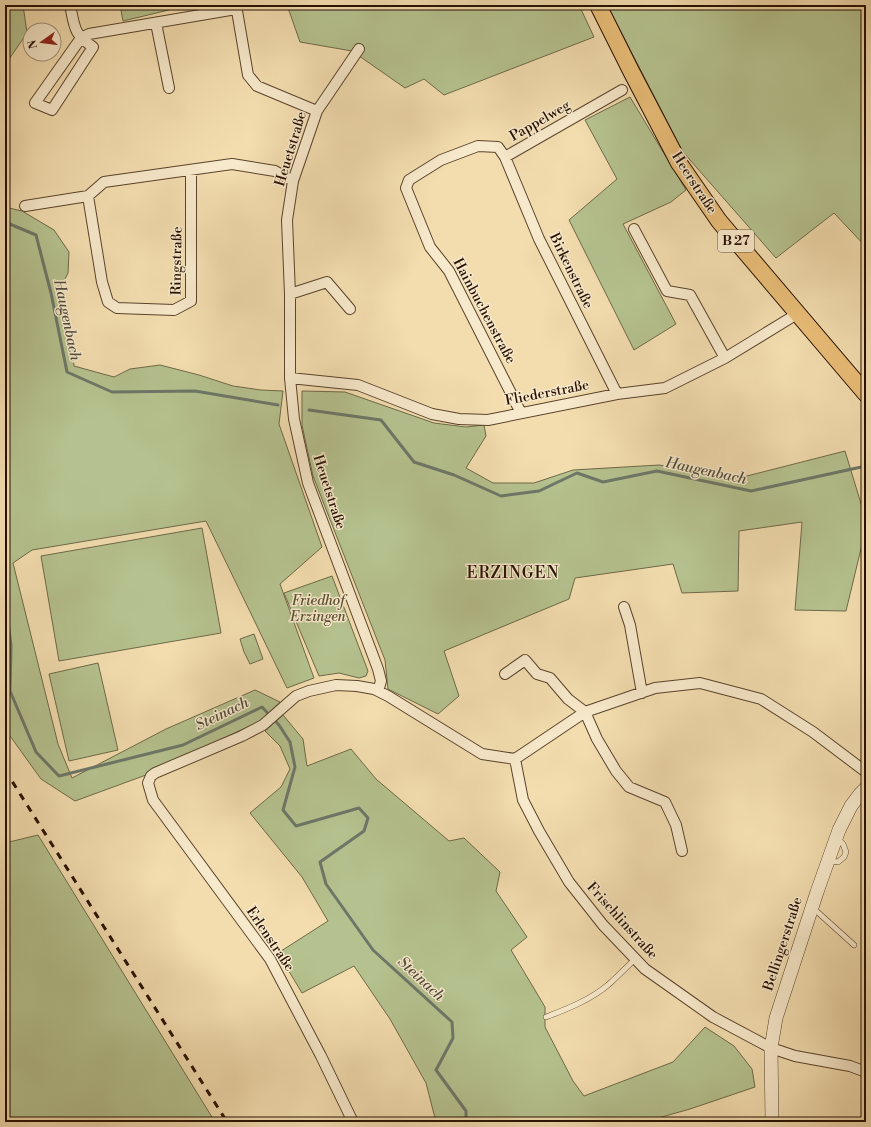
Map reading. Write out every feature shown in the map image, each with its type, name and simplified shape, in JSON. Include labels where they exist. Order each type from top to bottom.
[{"type":"main road","name":"Heerstraße","points":[[598,5],[679,163],[714,214],[866,394]]},
{"type":"street","points":[[70,5],[75,29],[81,38],[93,47],[52,110],[35,103],[81,38],[89,34],[156,23],[236,7],[248,75],[257,86],[317,111]]},
{"type":"street","points":[[156,23],[169,88]]},
{"type":"street","name":"Heuetstraße","points":[[359,50],[317,111],[293,180],[287,220],[290,294],[290,378],[294,419],[308,484],[378,669],[380,681],[378,691]]},
{"type":"street","name":"Pappelweg","points":[[409,180],[441,160],[478,146],[498,147],[505,157],[622,90]]},
{"type":"street","name":"Birkenstraße","points":[[505,157],[539,239],[617,394]]},
{"type":"street","points":[[25,206],[88,196],[104,182],[232,164],[275,171],[293,180]]},
{"type":"street","name":"Ringstraße","points":[[88,196],[102,282],[108,302],[117,308],[174,310],[192,302],[191,170]]},
{"type":"street","name":"Hainbuchenstraße","points":[[409,180],[406,188],[430,248],[449,271],[521,413]]},
{"type":"street","points":[[634,229],[667,291],[690,294],[725,358]]},
{"type":"street","points":[[290,294],[327,282],[350,308]]},
{"type":"street","name":"Fliederstraße","points":[[290,378],[358,385],[432,414],[459,419],[488,420],[617,394],[665,388],[725,358],[797,314]]},
{"type":"street","points":[[624,607],[630,625],[642,693]]},
{"type":"street","points":[[506,674],[524,660],[537,674],[550,678],[568,700],[585,712],[597,739],[616,771],[630,787],[665,802],[676,825],[682,851]]},
{"type":"street","points":[[378,691],[482,754],[515,759],[585,712],[655,688],[700,683],[761,699],[813,732],[866,772]]},
{"type":"street","name":"Erlenstraße","points":[[353,1122],[321,1056],[270,959],[153,800],[148,783],[151,776],[155,773],[242,736],[263,725],[296,696],[309,691],[336,685],[357,686],[378,691]]},
{"type":"street","name":"Frischlinstraße","points":[[515,759],[523,800],[539,831],[569,882],[603,925],[645,969],[713,1017],[771,1048],[795,1056],[850,1066],[866,1072]]},
{"type":"street","name":"Bellingerstraße","points":[[772,1122],[771,1048],[776,1018],[836,838],[851,806],[866,788]]},
{"type":"lane","points":[[812,908],[854,945]]},
{"type":"lane","points":[[546,1017],[573,1006],[607,986],[635,959]]},
{"type":"green space","points":[[5,5],[23,5],[25,22],[22,22],[22,40],[5,65]]},
{"type":"green space","points":[[120,5],[178,5],[177,8],[123,21]]},
{"type":"green space","points":[[287,5],[579,5],[594,37],[444,95],[424,79],[405,88],[352,51],[300,42]]},
{"type":"green space","points":[[607,5],[866,5],[866,247],[834,213],[776,258],[683,152]]},
{"type":"green space","points":[[630,97],[686,190],[671,202],[623,224],[676,324],[634,350],[569,220],[617,179],[585,120]]},
{"type":"green space","points":[[5,207],[22,211],[54,230],[69,252],[68,273],[58,293],[71,332],[74,366],[114,377],[130,369],[160,365],[233,386],[283,391],[279,424],[322,547],[280,584],[314,678],[287,688],[206,521],[32,550],[13,563],[58,744],[72,778],[166,729],[255,690],[280,702],[260,721],[146,775],[75,801],[41,779],[5,729]]},
{"type":"green space","points":[[302,391],[345,392],[434,423],[466,427],[484,425],[486,436],[466,468],[493,483],[534,483],[573,470],[659,465],[743,477],[845,451],[866,520],[866,528],[846,611],[795,610],[802,522],[739,531],[738,591],[682,593],[673,564],[575,578],[569,599],[444,651],[459,696],[438,714],[388,689],[385,660],[313,476],[302,425]]},
{"type":"green space","points":[[202,528],[221,633],[59,661],[41,556]]},
{"type":"green space","name":"Friedhof Erzingen","points":[[332,576],[368,671],[366,676],[359,678],[339,673],[319,676],[284,593]]},
{"type":"green space","points":[[254,634],[263,659],[250,664],[240,639]]},
{"type":"green space","points":[[98,663],[118,750],[69,761],[49,674]]},
{"type":"green space","points":[[283,715],[303,739],[307,766],[351,749],[376,779],[449,841],[464,838],[500,872],[496,891],[527,937],[511,950],[545,1007],[545,1027],[573,1081],[584,1096],[673,1062],[705,1027],[734,1046],[752,1069],[755,1087],[690,1109],[644,1122],[436,1122],[426,1083],[390,1019],[354,966],[302,993],[278,953],[328,921],[302,877],[250,813],[281,787],[290,769],[280,746],[265,731]]},
{"type":"green space","points":[[38,835],[215,1122],[5,1122],[5,843]]},
{"type":"waterway","name":"Haugenbach","points":[[5,222],[36,235],[51,293],[67,372],[112,392],[195,391],[278,405]]},
{"type":"waterway","name":"Haugenbach","points":[[309,410],[381,420],[414,462],[454,475],[501,496],[539,491],[577,473],[603,482],[657,471],[751,491],[866,466]]},
{"type":"waterway","name":"Steinach","points":[[5,610],[7,614],[11,646],[10,691],[36,752],[59,776],[183,745],[262,707],[279,725],[290,742],[295,767],[283,810],[296,826],[359,808],[368,818],[364,831],[320,862],[326,884],[373,950],[452,1022],[453,1038],[436,1070],[466,1111],[466,1122]]},
{"type":"railway","points":[[5,770],[227,1122]]},
{"type":"district","name":"ERZINGEN","points":[[513,573]]}]
